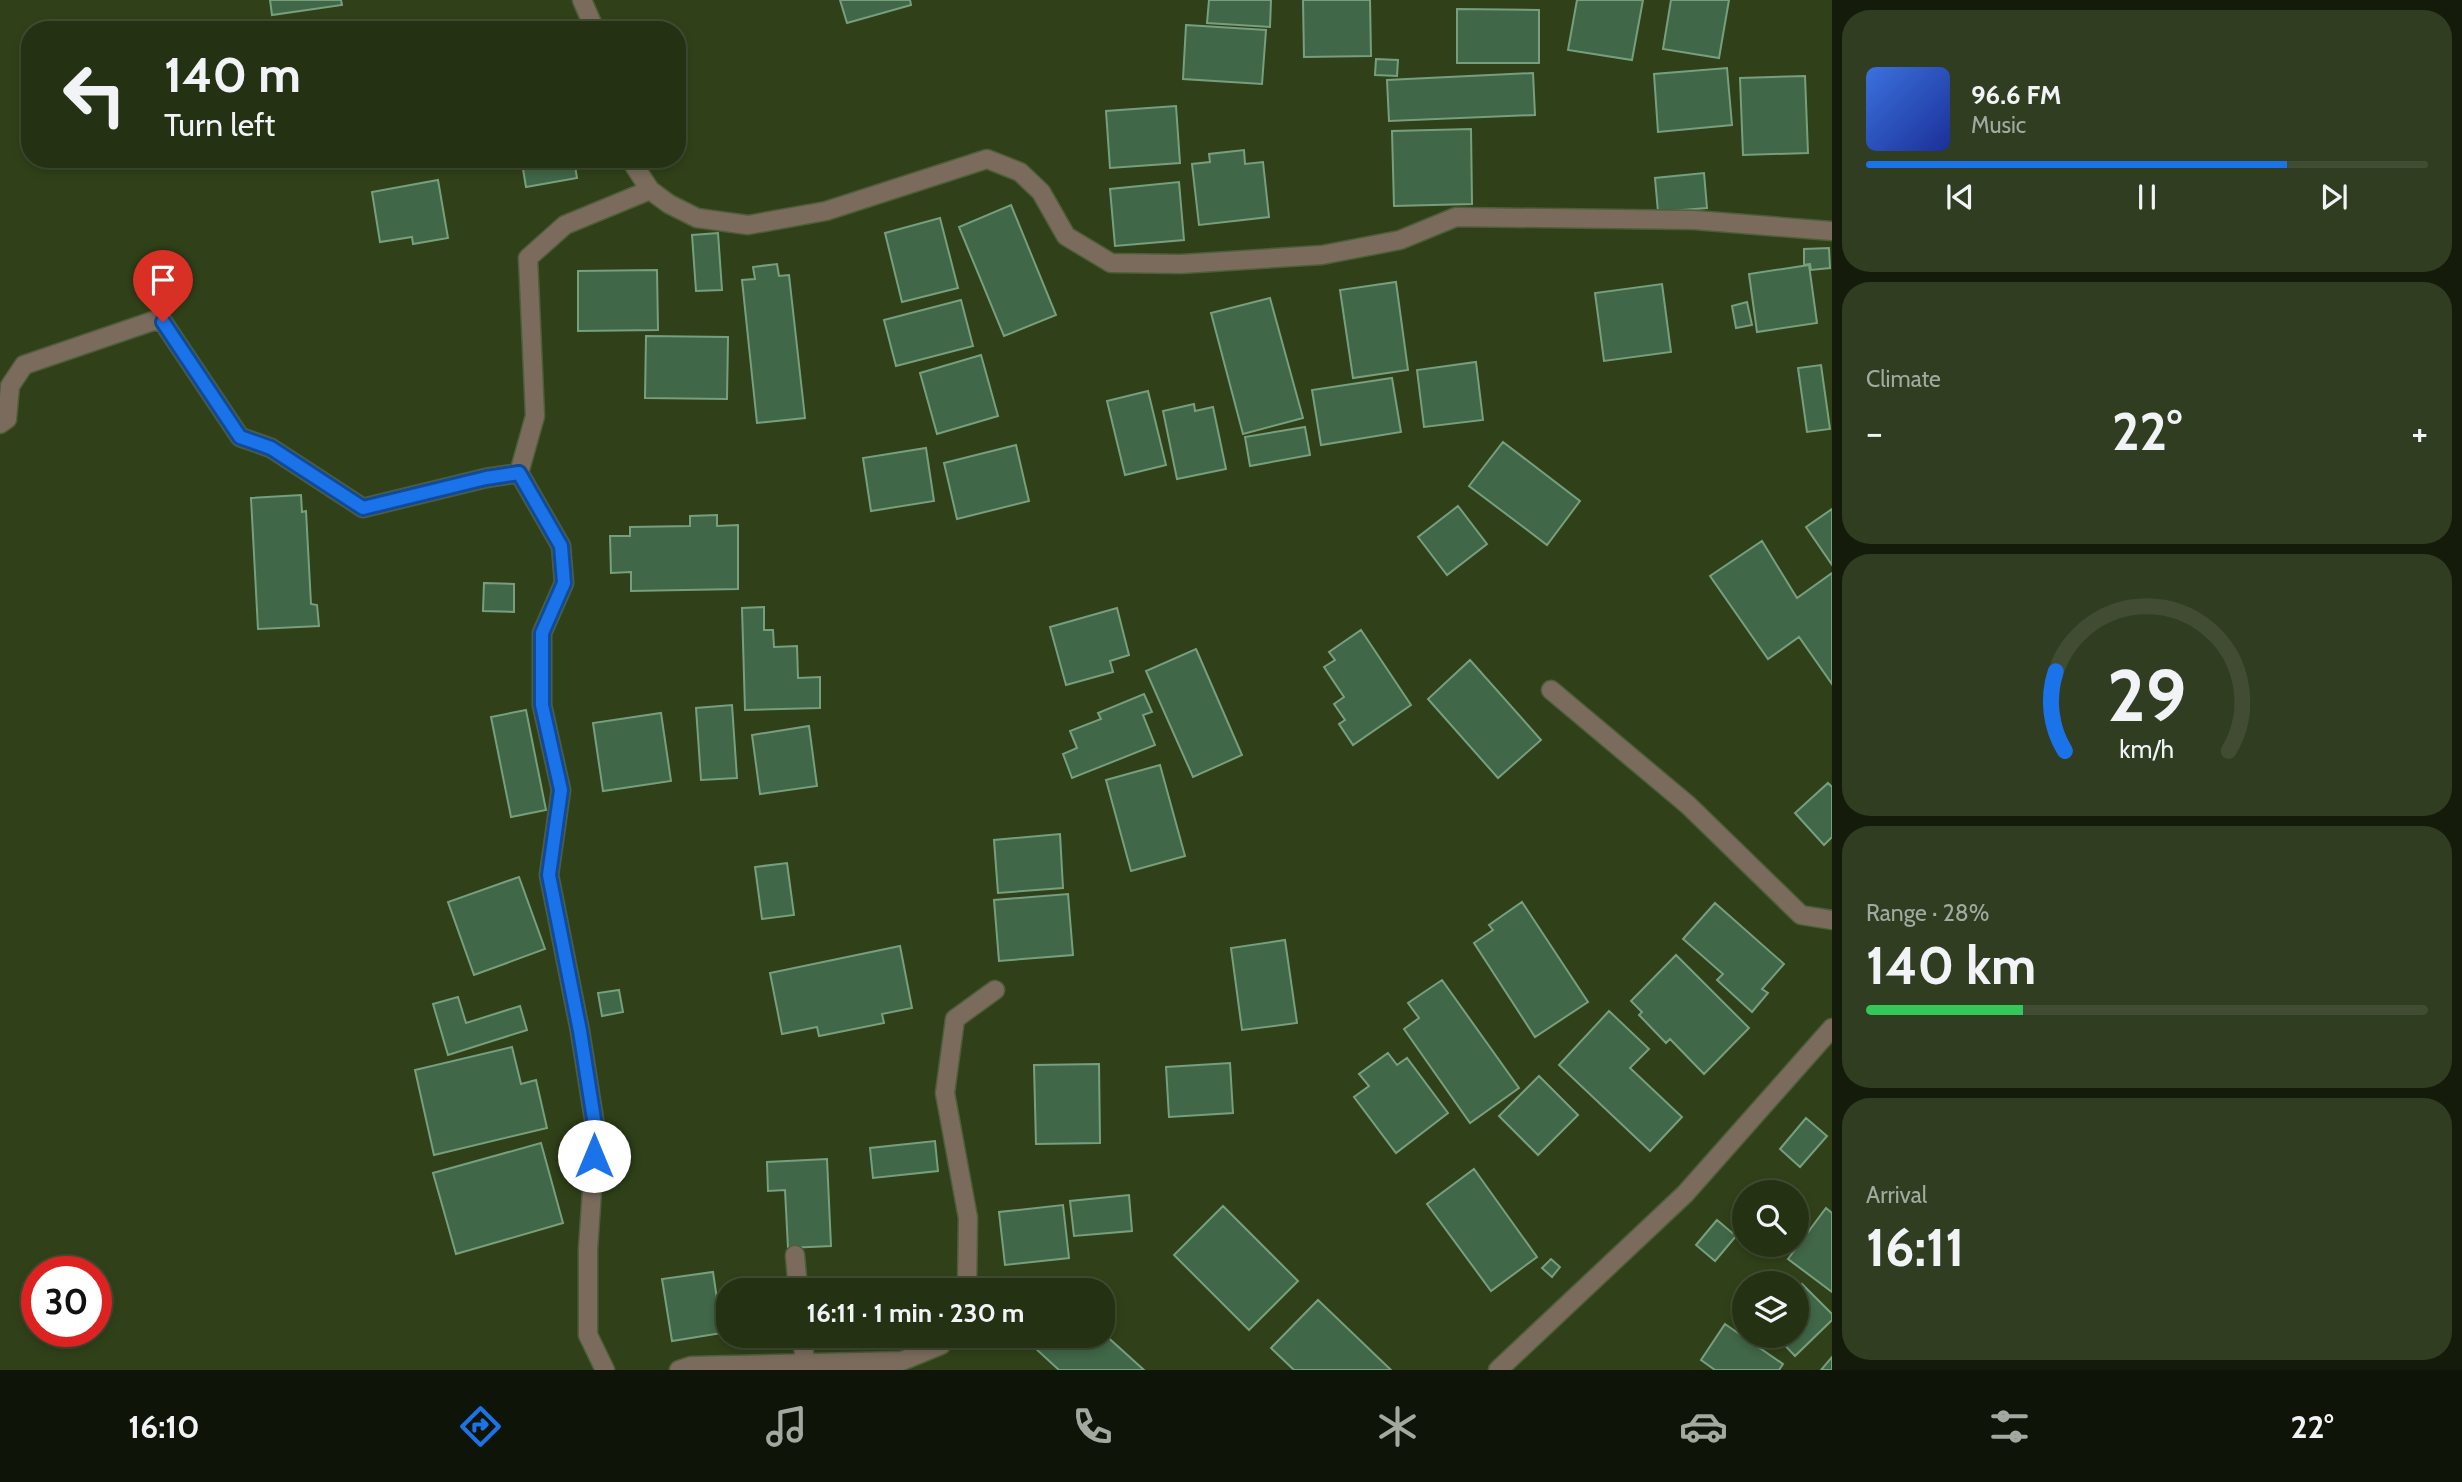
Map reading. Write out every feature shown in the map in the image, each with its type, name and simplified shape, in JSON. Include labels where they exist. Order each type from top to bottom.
[{"type":"street","points":[[582,0],[591,21]]},
{"type":"street","points":[[636,168],[650,190],[669,204],[697,218],[748,225],[825,211],[987,159],[1020,172],[1041,192],[1066,236],[1111,263],[1181,264],[1322,255],[1400,240],[1456,217],[1694,220],[1832,232]]},
{"type":"street","points":[[605,1370],[588,1335],[588,1249],[596,1132],[580,1031],[549,875],[561,790],[542,705],[542,633],[564,583],[561,546],[519,473],[536,415],[528,258],[565,225],[650,190]]},
{"type":"street","points":[[0,424],[7,419],[10,386],[23,365],[153,321],[163,322],[240,437],[271,448],[363,508],[486,478],[519,473]]},
{"type":"street","points":[[1551,690],[1688,805],[1801,915],[1832,920]]},
{"type":"street","points":[[967,1278],[968,1218],[945,1093],[955,1019],[995,990]]},
{"type":"street","points":[[1498,1370],[1685,1194],[1832,1028]]},
{"type":"street","points":[[795,1255],[797,1278]]},
{"type":"street","points":[[803,1348],[804,1363]]},
{"type":"street","points":[[679,1370],[691,1366],[902,1361],[934,1348]]},
{"type":"building","points":[[270,0],[341,0],[342,5],[272,15]]},
{"type":"building","points":[[840,0],[910,0],[911,5],[847,23]]},
{"type":"building","points":[[1209,0],[1271,0],[1270,27],[1207,23]]},
{"type":"building","points":[[1303,0],[1370,0],[1371,56],[1304,57]]},
{"type":"building","points":[[1577,0],[1643,0],[1632,60],[1568,50]]},
{"type":"building","points":[[1671,0],[1729,0],[1719,58],[1663,49]]},
{"type":"building","points":[[1457,9],[1539,10],[1539,63],[1457,63]]},
{"type":"building","points":[[1186,25],[1266,30],[1262,84],[1183,79]]},
{"type":"building","points":[[1376,59],[1398,60],[1397,76],[1375,75]]},
{"type":"building","points":[[1727,68],[1732,125],[1658,132],[1654,74]]},
{"type":"building","points":[[1533,73],[1535,115],[1389,121],[1387,80]]},
{"type":"building","points":[[1805,76],[1808,153],[1743,155],[1740,78]]},
{"type":"building","points":[[1176,106],[1180,163],[1110,168],[1106,111]]},
{"type":"building","points":[[1471,129],[1472,204],[1394,206],[1392,131]]},
{"type":"building","points":[[1244,150],[1245,164],[1263,162],[1269,217],[1199,225],[1192,164],[1210,162],[1209,154]]},
{"type":"building","points":[[575,168],[577,178],[526,187],[523,169]]},
{"type":"building","points":[[1704,173],[1707,208],[1658,212],[1655,178]]},
{"type":"building","points":[[438,180],[448,238],[413,244],[412,237],[380,242],[372,192]]},
{"type":"building","points":[[1179,182],[1184,240],[1115,246],[1110,189]]},
{"type":"building","points":[[1011,205],[1056,315],[1004,336],[959,227]]},
{"type":"building","points":[[940,218],[958,288],[902,302],[885,233]]},
{"type":"building","points":[[718,233],[722,290],[696,291],[692,235]]},
{"type":"building","points":[[1829,248],[1830,268],[1811,270],[1810,264],[1804,265],[1804,249]]},
{"type":"building","points":[[777,264],[779,276],[789,275],[805,418],[757,423],[742,280],[755,279],[753,267]]},
{"type":"building","points":[[1809,265],[1817,323],[1757,332],[1749,274]]},
{"type":"building","points":[[657,270],[658,330],[578,331],[578,271]]},
{"type":"building","points":[[1396,282],[1408,370],[1353,378],[1340,290]]},
{"type":"building","points":[[1662,284],[1671,352],[1604,361],[1595,293]]},
{"type":"building","points":[[1270,298],[1303,418],[1243,434],[1211,313]]},
{"type":"building","points":[[961,300],[973,346],[896,366],[884,320]]},
{"type":"building","points":[[1747,302],[1752,325],[1736,328],[1732,306]]},
{"type":"building","points":[[646,336],[728,337],[727,399],[645,398]]},
{"type":"building","points":[[981,355],[998,416],[937,434],[920,373]]},
{"type":"building","points":[[1476,362],[1483,420],[1424,427],[1417,370]]},
{"type":"building","points":[[1821,365],[1830,429],[1807,432],[1798,368]]},
{"type":"building","points":[[1392,378],[1401,432],[1321,445],[1312,390]]},
{"type":"building","points":[[1148,391],[1166,465],[1125,475],[1107,401]]},
{"type":"building","points":[[1194,404],[1195,411],[1213,407],[1226,469],[1177,479],[1163,411]]},
{"type":"building","points":[[1305,427],[1310,455],[1250,466],[1245,437]]},
{"type":"building","points":[[1503,442],[1580,501],[1547,545],[1469,486]]},
{"type":"building","points":[[1016,445],[1029,501],[957,519],[944,463]]},
{"type":"building","points":[[926,448],[934,501],[871,511],[863,458]]},
{"type":"building","points":[[301,495],[302,512],[306,511],[311,604],[317,605],[319,626],[258,629],[251,498]]},
{"type":"building","points":[[1458,506],[1487,544],[1447,575],[1418,537]]},
{"type":"building","points":[[1832,509],[1832,565],[1806,527]]},
{"type":"building","points":[[717,515],[717,526],[738,525],[738,589],[631,591],[631,572],[611,573],[610,536],[630,536],[630,527],[690,526],[690,516]]},
{"type":"building","points":[[1762,541],[1797,598],[1832,573],[1832,684],[1799,637],[1768,659],[1710,576]]},
{"type":"building","points":[[484,583],[514,584],[514,612],[483,611]]},
{"type":"building","points":[[764,607],[764,630],[773,630],[774,647],[797,646],[798,678],[820,677],[820,708],[745,710],[742,608]]},
{"type":"building","points":[[1117,608],[1129,655],[1110,661],[1113,672],[1066,685],[1050,627]]},
{"type":"building","points":[[1361,630],[1411,705],[1353,745],[1339,724],[1345,720],[1334,704],[1344,697],[1324,667],[1335,660],[1329,652]]},
{"type":"building","points":[[1196,649],[1242,755],[1193,777],[1146,671]]},
{"type":"building","points":[[1470,660],[1541,740],[1498,778],[1428,699]]},
{"type":"building","points":[[1144,694],[1152,712],[1143,715],[1155,745],[1072,778],[1063,754],[1077,748],[1070,731],[1101,719],[1098,713]]},
{"type":"building","points":[[732,705],[737,778],[701,780],[696,708]]},
{"type":"building","points":[[526,710],[546,810],[511,817],[491,717]]},
{"type":"building","points":[[661,713],[671,781],[603,791],[593,723]]},
{"type":"building","points":[[809,726],[817,786],[760,794],[752,735]]},
{"type":"building","points":[[1160,765],[1185,856],[1131,871],[1106,780]]},
{"type":"building","points":[[1828,783],[1832,787],[1832,837],[1824,845],[1795,813]]},
{"type":"building","points":[[1060,834],[1063,888],[998,893],[994,840]]},
{"type":"building","points":[[787,863],[794,915],[762,919],[755,867]]},
{"type":"building","points":[[519,877],[545,949],[474,975],[448,902]]},
{"type":"building","points":[[1068,894],[1073,955],[999,961],[994,900]]},
{"type":"building","points":[[1522,902],[1588,1002],[1535,1037],[1474,943],[1493,930],[1489,925]]},
{"type":"building","points":[[1715,903],[1784,964],[1762,989],[1768,993],[1752,1012],[1717,980],[1723,974],[1683,939]]},
{"type":"building","points":[[1285,940],[1297,1023],[1242,1030],[1231,948]]},
{"type":"building","points":[[900,946],[912,1008],[882,1014],[884,1023],[819,1036],[817,1027],[782,1034],[770,973]]},
{"type":"building","points":[[1676,955],[1749,1028],[1704,1074],[1670,1039],[1666,1043],[1639,1015],[1642,1012],[1631,1001]]},
{"type":"building","points":[[1442,980],[1519,1088],[1470,1123],[1404,1029],[1419,1018],[1408,1003]]},
{"type":"building","points":[[619,990],[623,1012],[602,1016],[598,993]]},
{"type":"building","points":[[458,997],[466,1023],[520,1006],[527,1030],[448,1055],[433,1004]]},
{"type":"building","points":[[1609,1011],[1649,1049],[1630,1068],[1682,1117],[1650,1151],[1559,1065]]},
{"type":"building","points":[[512,1047],[521,1084],[536,1080],[547,1128],[434,1155],[415,1070]]},
{"type":"building","points":[[1388,1053],[1397,1065],[1407,1058],[1448,1113],[1396,1153],[1354,1097],[1369,1086],[1359,1074]]},
{"type":"building","points":[[1230,1063],[1233,1113],[1169,1117],[1166,1067]]},
{"type":"building","points":[[1099,1064],[1100,1143],[1036,1144],[1034,1065]]},
{"type":"building","points":[[1539,1076],[1578,1115],[1538,1155],[1499,1116]]},
{"type":"building","points":[[1806,1118],[1827,1136],[1800,1167],[1780,1149]]},
{"type":"building","points":[[935,1141],[938,1171],[873,1178],[870,1148]]},
{"type":"building","points":[[541,1143],[563,1223],[456,1254],[433,1173]]},
{"type":"building","points":[[827,1159],[831,1246],[788,1248],[785,1190],[768,1191],[767,1162]]},
{"type":"building","points":[[1474,1169],[1537,1257],[1491,1291],[1427,1204]]},
{"type":"building","points":[[1129,1195],[1132,1231],[1074,1236],[1070,1201]]},
{"type":"building","points":[[1063,1205],[1069,1258],[1005,1265],[999,1212]]},
{"type":"building","points":[[1223,1206],[1298,1281],[1249,1330],[1174,1255]]},
{"type":"building","points":[[1826,1208],[1832,1213],[1832,1292],[1809,1275],[1809,1271],[1804,1271],[1788,1259],[1809,1257],[1809,1231]]},
{"type":"building","points":[[1717,1220],[1732,1233],[1732,1241],[1715,1261],[1696,1245]]},
{"type":"building","points":[[1551,1259],[1560,1267],[1552,1277],[1542,1268]]},
{"type":"building","points":[[713,1272],[716,1334],[672,1341],[662,1279]]},
{"type":"building","points":[[1809,1291],[1832,1314],[1832,1320],[1809,1342]]},
{"type":"building","points":[[1318,1300],[1391,1370],[1294,1370],[1271,1348]]},
{"type":"building","points":[[1725,1324],[1732,1329],[1732,1348],[1760,1348],[1783,1364],[1779,1370],[1715,1370],[1701,1360]]},
{"type":"building","points":[[1115,1344],[1144,1370],[1059,1370],[1035,1348],[1115,1348]]},
{"type":"building","points":[[1787,1348],[1803,1348],[1795,1356]]},
{"type":"building","points":[[1832,1357],[1832,1370],[1821,1370]]},
{"type":"route","points":[[163,322],[240,437],[271,448],[363,508],[486,478],[519,473],[561,546],[564,583],[542,633],[542,705],[561,790],[549,875],[580,1031],[596,1132],[594,1156]]}]
